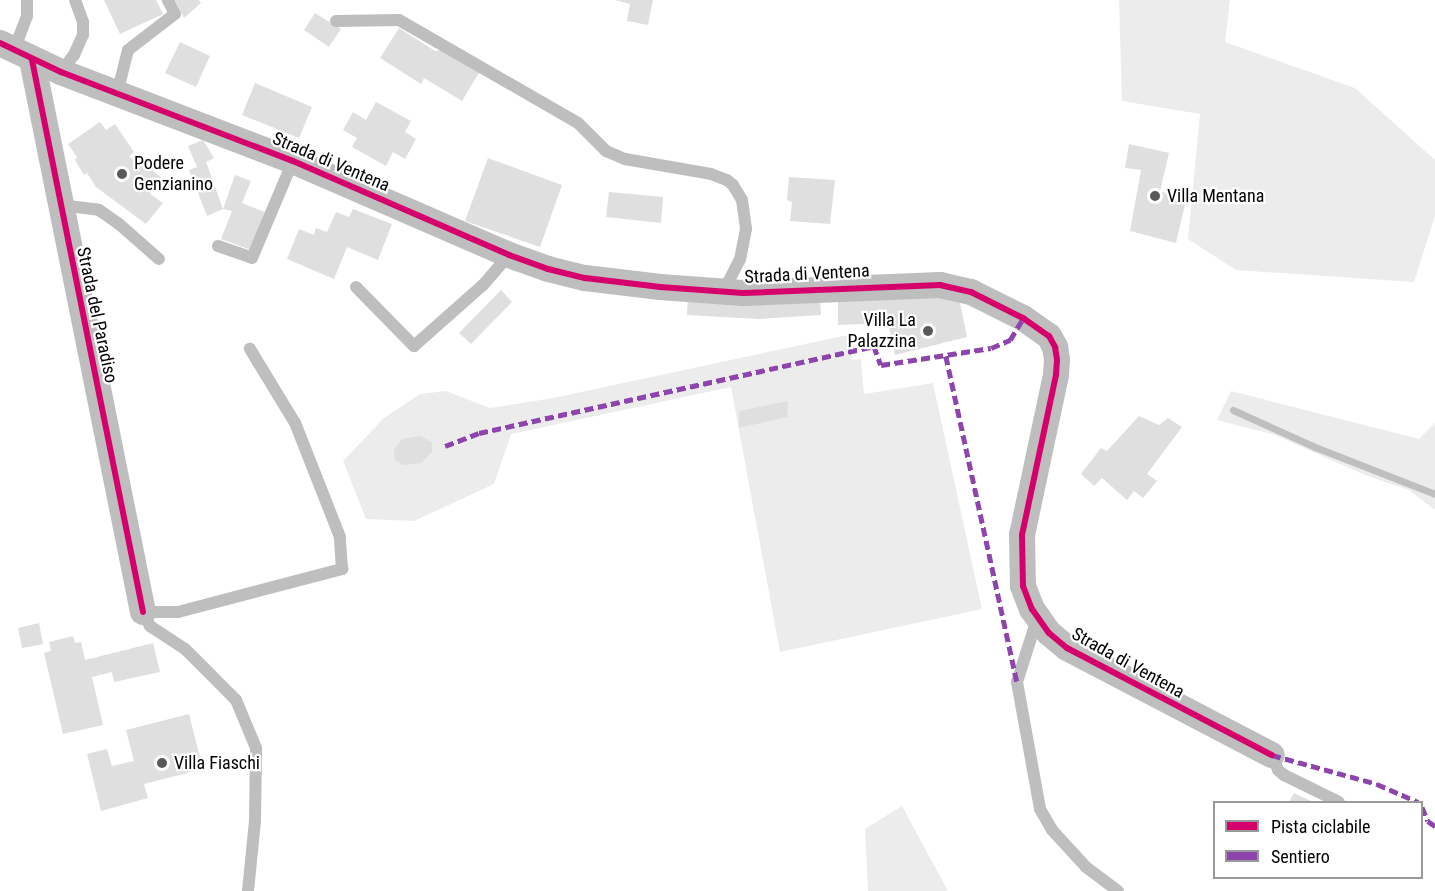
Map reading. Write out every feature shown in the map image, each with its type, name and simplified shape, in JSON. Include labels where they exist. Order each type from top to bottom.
[{"type":"street","name":"Strada di Ventena","points":[[15,51],[61,72],[293,161],[509,255],[548,269],[585,278],[660,287],[765,293],[912,284],[950,286],[971,292],[1023,318],[1050,336],[1055,346],[1056,375],[1022,535],[1023,586],[1038,619],[1056,640],[1101,668],[1272,755]]},
{"type":"street","name":"Strada del Paradiso","points":[[15,51],[60,205],[143,612]]},
{"type":"lane","points":[[15,51],[27,16],[27,0]]},
{"type":"lane","points":[[61,72],[74,55],[82,35],[83,22],[75,0]]},
{"type":"lane","points":[[117,94],[128,50],[175,14],[168,0]]},
{"type":"lane","points":[[336,21],[399,20],[578,123],[606,151],[625,159],[711,174],[727,180],[742,200],[746,229],[740,259],[724,291]]},
{"type":"lane","points":[[218,246],[252,258],[293,161]]},
{"type":"lane","points":[[60,205],[99,210],[119,224],[159,259]]},
{"type":"lane","points":[[356,287],[414,346],[483,285],[509,255]]},
{"type":"lane","points":[[143,612],[178,612],[342,569],[340,537],[295,423],[250,349]]},
{"type":"lane","name":"Strada del Paradiso","points":[[143,612],[150,626],[185,650],[236,700],[256,748],[255,821],[248,891]]},
{"type":"lane","points":[[1038,619],[1017,682],[1040,809],[1052,830],[1086,867],[1118,891]]},
{"type":"lane","points":[[1272,755],[1278,770],[1284,776],[1336,801]]},
{"type":"shaded area","points":[[1119,0],[1230,0],[1225,42],[1355,88],[1435,160],[1435,216],[1414,282],[1236,270],[1188,239],[1200,114],[1122,101]]},
{"type":"shaded area","points":[[848,335],[852,360],[861,359],[864,394],[933,383],[982,609],[780,652],[731,387],[511,434],[494,484],[414,521],[366,519],[343,461],[384,418],[420,394],[446,391],[490,408],[553,398]]},
{"type":"shaded area","points":[[1231,391],[1419,439],[1435,423],[1435,510],[1409,490],[1365,475],[1275,435],[1217,420]]},
{"type":"shaded area","points":[[902,806],[948,891],[868,891],[865,829]]},
{"type":"building","points":[[104,0],[156,0],[163,14],[120,34]]},
{"type":"building","points":[[175,0],[199,0],[201,3],[184,18]]},
{"type":"building","points":[[615,0],[653,0],[648,25],[627,21],[630,4]]},
{"type":"building","points":[[315,13],[341,29],[329,47],[304,30]]},
{"type":"building","points":[[399,28],[435,51],[447,49],[480,71],[462,101],[424,78],[421,84],[380,58]]},
{"type":"building","points":[[180,42],[210,56],[196,87],[165,73]]},
{"type":"building","points":[[255,83],[312,107],[299,138],[242,115]]},
{"type":"building","points":[[376,102],[411,121],[405,132],[416,139],[405,159],[393,152],[386,166],[352,147],[357,138],[343,130],[353,112],[366,120]]},
{"type":"building","name":"Podere Genzianino","points":[[100,122],[106,130],[115,124],[134,152],[129,156],[137,164],[140,161],[162,178],[150,194],[163,203],[146,224],[96,187],[87,173],[84,175],[75,160],[77,157],[68,144]]},
{"type":"building","points":[[203,140],[214,158],[206,162],[223,209],[207,216],[189,170],[197,167],[188,146]]},
{"type":"building","name":"Villa Mentana","points":[[1129,144],[1169,153],[1160,191],[1186,200],[1176,243],[1130,231],[1141,170],[1125,168]]},
{"type":"building","points":[[488,158],[562,185],[540,247],[465,221]]},
{"type":"building","points":[[235,175],[251,181],[242,203],[265,212],[251,250],[221,239],[232,211],[223,209]]},
{"type":"building","points":[[789,177],[835,180],[830,224],[790,221],[792,202],[787,200]]},
{"type":"building","points":[[609,192],[663,197],[661,223],[606,217]]},
{"type":"building","points":[[353,209],[392,224],[378,260],[347,247],[334,279],[287,259],[299,229],[314,235],[316,228],[327,232],[336,212],[349,217]]},
{"type":"building","points":[[501,290],[512,302],[471,344],[459,333]]},
{"type":"building","name":"Villa La Palazzina","points":[[939,295],[960,303],[967,337],[895,355],[888,323],[838,325],[838,299]]},
{"type":"building","points":[[688,296],[820,298],[821,315],[759,319],[687,315]]},
{"type":"building","points":[[788,401],[787,417],[739,428],[739,411]]},
{"type":"building","points":[[1139,416],[1159,425],[1168,418],[1182,427],[1147,474],[1157,481],[1143,498],[1134,491],[1127,500],[1102,478],[1094,486],[1081,474],[1101,448],[1107,451]]},
{"type":"building","points":[[420,436],[432,442],[432,452],[421,463],[404,465],[395,460],[394,449],[402,439]]},
{"type":"building","points":[[39,623],[43,644],[22,648],[18,628]]},
{"type":"building","points":[[73,636],[75,643],[81,642],[85,660],[153,643],[160,672],[114,682],[112,672],[92,677],[103,725],[63,734],[44,653],[51,651],[49,642]]},
{"type":"building","name":"Villa Fiaschi","points":[[189,714],[203,769],[144,784],[148,798],[101,811],[87,754],[107,749],[112,766],[134,761],[126,730]]},
{"type":"building","points":[[1294,793],[1311,801],[1290,801]]},
{"type":"waterway","points":[[1233,410],[1315,447],[1435,494]]},
{"type":"marked path","points":[[445,446],[479,433],[874,346],[881,365],[991,348],[1010,340],[1023,318]]},
{"type":"marked path","points":[[946,356],[1017,682]]},
{"type":"marked path","points":[[1272,755],[1377,784],[1416,801]]},
{"type":"marked path","points":[[1423,809],[1428,821],[1435,826]]},
{"type":"cycle path","points":[[0,43],[61,72],[293,161],[509,255],[548,269],[585,278],[660,287],[743,293],[940,285],[971,292],[1023,318],[1049,336],[1055,347],[1057,360],[1056,375],[1022,535],[1023,586],[1032,609],[1049,633],[1067,648],[1272,755]]},
{"type":"cycle path","points":[[32,60],[143,612]]},
{"type":"place","name":"Podere Genzianino","points":[[122,174]]},
{"type":"place","name":"Villa Mentana","points":[[1155,196]]},
{"type":"place","name":"Villa La Palazzina","points":[[928,331]]},
{"type":"place","name":"Villa Fiaschi","points":[[162,763]]}]
